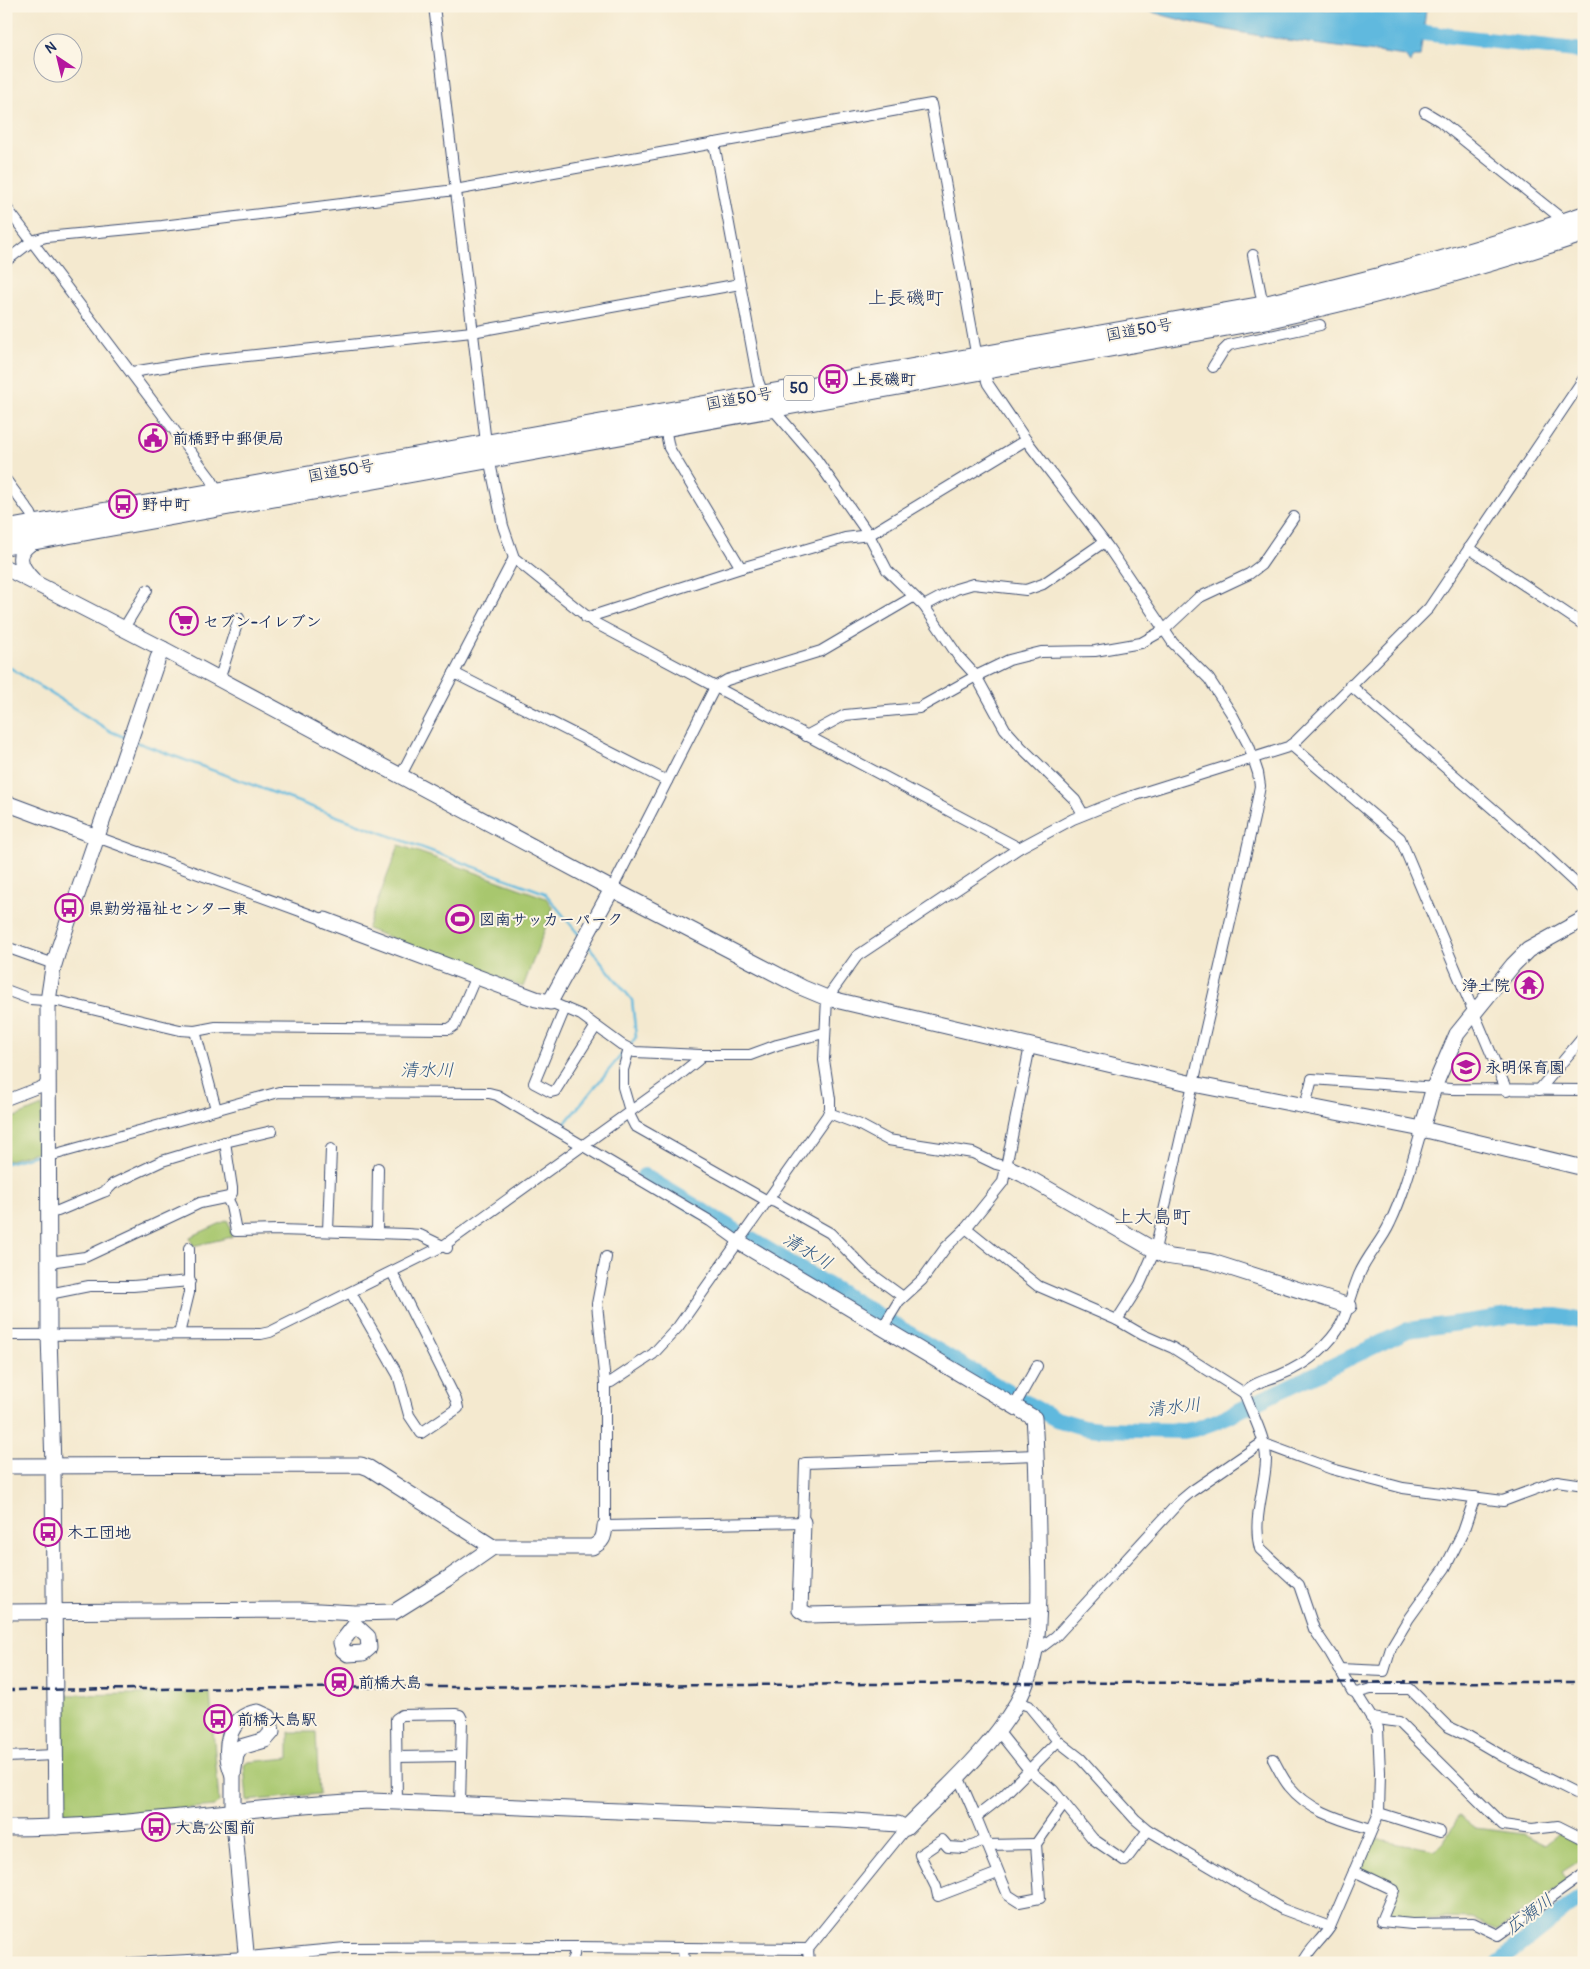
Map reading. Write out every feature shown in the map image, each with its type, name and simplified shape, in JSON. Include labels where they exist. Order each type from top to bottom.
[{"type":"highway","name":"国道50号","points":[[1266,320],[1372,280],[1456,257],[1565,222],[1583,228]]},
{"type":"highway","name":"国道50号","points":[[6,545],[35,532],[222,498],[980,364],[1266,320],[1452,273],[1583,228]]},
{"type":"highway","name":"国道50号","points":[[487,451],[665,428],[767,401]]},
{"type":"highway","name":"国道50号","points":[[6,530],[35,532]]},
{"type":"street","points":[[434,6],[487,451],[503,526],[514,558],[586,618],[1020,848]]},
{"type":"street","points":[[6,261],[32,241],[67,235],[162,226],[455,190],[931,104],[980,364],[988,384],[1026,440],[1104,542],[1173,643],[1209,679],[1233,716],[1249,746],[1258,773],[1260,786],[1155,1250],[1140,1284],[1117,1320]]},
{"type":"street","points":[[1424,112],[1440,121],[1548,206],[1565,222]]},
{"type":"street","points":[[714,143],[758,381],[767,401],[816,459],[869,535],[887,570],[924,606],[958,656],[976,676],[1005,729],[1075,800],[1083,814]]},
{"type":"street","points":[[6,207],[132,372],[222,498]]},
{"type":"street","points":[[1253,255],[1266,320]]},
{"type":"street","points":[[132,372],[200,361],[472,332],[740,284]]},
{"type":"street","points":[[1213,367],[1229,345],[1266,320],[1320,325]]},
{"type":"street","points":[[605,1383],[611,1382],[642,1361],[667,1340],[742,1238],[829,1113],[830,1099],[824,1065],[826,998],[857,956],[1020,848],[1083,814],[1123,799],[1291,745],[1429,608],[1584,378]]},
{"type":"street","points":[[665,428],[669,448],[741,568]]},
{"type":"street","points":[[586,618],[741,568],[845,538],[869,535],[1026,440]]},
{"type":"street","points":[[6,480],[31,514],[35,532],[20,555],[22,566],[33,580]]},
{"type":"street","points":[[806,736],[845,715],[919,708],[1009,660],[1041,652],[1095,651],[1141,643],[1164,630],[1198,598],[1249,574],[1261,565],[1294,516]]},
{"type":"street","points":[[924,606],[956,589],[973,584],[1026,590],[1043,584],[1104,542]]},
{"type":"street","points":[[1469,548],[1584,625]]},
{"type":"street","points":[[401,777],[514,558]]},
{"type":"street","points":[[6,568],[33,580],[124,628],[612,889],[803,988],[826,998],[1193,1084],[1422,1131],[1584,1168]]},
{"type":"street","points":[[124,628],[147,590]]},
{"type":"street","points":[[550,1002],[612,889],[715,687],[727,680],[821,651],[913,597]]},
{"type":"street","points":[[218,678],[239,618]]},
{"type":"street","points":[[56,1828],[53,1466],[49,1335],[48,1001],[54,964],[158,658],[163,649]]},
{"type":"street","points":[[454,673],[667,781]]},
{"type":"street","points":[[1350,685],[1584,891]]},
{"type":"street","points":[[1291,745],[1400,838],[1507,1091]]},
{"type":"street","points":[[6,803],[536,999],[550,1002],[581,1015],[629,1050],[651,1054],[750,1055],[777,1045],[824,1034]]},
{"type":"street","points":[[1244,1392],[1249,1386],[1291,1370],[1315,1355],[1338,1331],[1350,1306],[1360,1274],[1390,1223],[1422,1131],[1434,1087],[1456,1034],[1513,965],[1528,950],[1584,918]]},
{"type":"street","points":[[6,948],[54,964]]},
{"type":"street","points":[[6,990],[30,999],[58,1001],[180,1030],[195,1031],[216,1027],[450,1028],[455,1025],[476,976]]},
{"type":"street","points":[[565,1008],[534,1083],[551,1092],[555,1091],[596,1026]]},
{"type":"street","points":[[195,1031],[216,1109]]},
{"type":"street","points":[[1539,1090],[1582,1043]]},
{"type":"street","points":[[885,1322],[903,1297],[922,1280],[946,1247],[966,1228],[1003,1182],[1030,1046]]},
{"type":"street","points":[[629,1050],[623,1078],[624,1094],[631,1120],[640,1130],[830,1233],[866,1270],[903,1297]]},
{"type":"street","points":[[6,1335],[266,1333],[446,1247],[698,1060],[701,1055]]},
{"type":"street","points":[[1305,1106],[1312,1078],[1507,1091],[1584,1090]]},
{"type":"street","points":[[6,1100],[48,1084]]},
{"type":"street","points":[[48,1156],[278,1092],[489,1092],[497,1094],[585,1144],[710,1221],[742,1238],[1017,1401],[1034,1418],[1039,1610],[1035,1652],[1026,1683],[1017,1702],[998,1731],[958,1776],[906,1828],[808,1949],[809,1963]]},
{"type":"street","points":[[829,1113],[858,1124],[888,1140],[973,1153],[1022,1174],[1172,1258],[1192,1258],[1212,1262],[1350,1306]]},
{"type":"street","points":[[49,1212],[58,1211],[101,1193],[113,1184],[162,1161],[225,1142],[272,1131]]},
{"type":"street","points":[[49,1262],[85,1257],[200,1203],[231,1196],[232,1188],[225,1142]]},
{"type":"street","points":[[328,1231],[331,1149]]},
{"type":"street","points":[[377,1232],[378,1168]]},
{"type":"street","points":[[227,1198],[231,1206],[236,1231],[377,1232],[420,1236],[446,1247]]},
{"type":"street","points":[[966,1228],[1032,1282],[1117,1320],[1135,1331],[1181,1352],[1244,1392],[1266,1459],[1257,1527],[1257,1539],[1260,1549],[1299,1585],[1314,1629],[1352,1691],[1356,1693],[1378,1728],[1379,1813],[1330,1927],[1306,1956],[1303,1963]]},
{"type":"street","points":[[179,1334],[189,1293],[189,1248]]},
{"type":"street","points":[[6,1466],[361,1465],[493,1547],[592,1547],[600,1544],[604,1538],[605,1526],[605,1383],[597,1304],[606,1257]]},
{"type":"street","points":[[351,1292],[398,1376],[409,1415],[421,1433],[458,1408],[456,1400],[392,1272]]},
{"type":"street","points":[[49,1294],[90,1286],[133,1286],[190,1281]]},
{"type":"street","points":[[1017,1401],[1037,1366]]},
{"type":"street","points":[[1262,1443],[1332,1469],[1402,1488],[1503,1501],[1557,1481],[1584,1485]]},
{"type":"street","points":[[1035,1652],[1056,1636],[1180,1501],[1262,1443]]},
{"type":"street","points":[[1036,1455],[805,1463],[800,1610],[808,1615],[1039,1610]]},
{"type":"street","points":[[1339,1669],[1384,1671],[1392,1648],[1408,1618],[1445,1568],[1463,1532],[1475,1497]]},
{"type":"street","points":[[605,1526],[803,1522]]},
{"type":"street","points":[[6,1612],[300,1610],[355,1619],[394,1612],[493,1547]]},
{"type":"street","points":[[1356,1693],[1371,1689],[1410,1690],[1447,1726],[1584,1797]]},
{"type":"street","points":[[1017,1702],[1029,1706],[1058,1741],[1081,1759],[1134,1820],[1282,1909],[1330,1927]]},
{"type":"street","points":[[397,1802],[396,1722],[400,1715],[456,1714],[460,1715],[462,1719],[460,1805]]},
{"type":"street","points":[[1371,1718],[1399,1722],[1503,1825],[1532,1829],[1558,1826],[1584,1839]]},
{"type":"street","points":[[998,1731],[1029,1770],[1053,1790],[1094,1839],[1125,1862],[1148,1830]]},
{"type":"street","points":[[976,1817],[1003,1796],[1058,1741]]},
{"type":"street","points":[[6,1757],[55,1755]]},
{"type":"street","points":[[396,1757],[461,1756]]},
{"type":"street","points":[[1273,1759],[1289,1786],[1309,1804],[1332,1817],[1372,1829]]},
{"type":"street","points":[[233,1775],[233,1812],[247,1960]]},
{"type":"street","points":[[958,1776],[1008,1895],[1019,1902],[1040,1898],[1036,1844],[1064,1804]]},
{"type":"street","points":[[6,1828],[56,1828],[323,1803],[397,1802],[841,1820],[898,1824],[906,1828]]},
{"type":"street","points":[[1379,1813],[1440,1832]]},
{"type":"street","points":[[998,1873],[938,1896],[936,1887],[920,1855],[942,1840],[948,1847],[964,1848],[986,1842],[1036,1844]]},
{"type":"street","points":[[1354,1871],[1394,1890],[1381,1921],[1412,1924],[1473,1924],[1498,1935],[1584,1874]]},
{"type":"street","points":[[571,1963],[575,1947]]},
{"type":"street","points":[[130,1963],[247,1960],[345,1948],[808,1949]]},
{"type":"street","points":[[684,1948],[684,1963]]},
{"type":"green space","name":"図南サッカーパーク","points":[[399,845],[546,898],[553,908],[523,987],[367,929]]},
{"type":"green space","points":[[42,1106],[43,1150],[6,1161],[6,1121]]},
{"type":"green space","points":[[228,1220],[232,1237],[193,1246],[190,1237]]},
{"type":"green space","points":[[210,1693],[219,1802],[215,1806],[66,1819],[62,1815],[59,1695]]},
{"type":"green space","points":[[289,1732],[316,1732],[319,1794],[247,1801],[244,1765],[248,1762],[289,1758]]},
{"type":"green space","points":[[1459,1816],[1475,1828],[1523,1834],[1545,1845],[1558,1834],[1584,1846],[1584,1858],[1562,1872],[1567,1880],[1498,1930],[1471,1919],[1443,1918],[1417,1920],[1390,1918],[1389,1913],[1399,1887],[1362,1872],[1359,1866],[1373,1838],[1435,1850],[1444,1841]]},
{"type":"water","points":[[1133,6],[1311,6],[1328,10],[1419,13],[1422,10],[1426,10],[1420,57],[1414,57],[1410,63],[1405,56],[1233,31],[1166,16]]},
{"type":"waterway","points":[[1403,32],[1584,51]]},
{"type":"waterway","points":[[6,665],[110,731],[126,738]]},
{"type":"waterway","points":[[136,742],[545,893],[580,936]]},
{"type":"waterway","points":[[587,944],[632,1000],[636,1037],[630,1045]]},
{"type":"waterway","points":[[566,1130],[565,1123],[623,1053]]},
{"type":"waterway","name":"清水川","points":[[6,1163],[43,1153]]},
{"type":"waterway","name":"清水川","points":[[644,1176],[1024,1402],[1056,1419],[1083,1427],[1184,1431],[1195,1429],[1217,1421],[1408,1330],[1510,1316],[1558,1316],[1584,1321]]},
{"type":"waterway","name":"広瀬川","points":[[1498,1963],[1567,1908],[1584,1897]]},
{"type":"railway","points":[[6,1690],[1026,1683],[1584,1682]]},
{"type":"place","name":"上長磯町","points":[[833,379]]},
{"type":"place","name":"前橋野中郵便局","points":[[153,438]]},
{"type":"place","name":"野中町","points":[[123,504]]},
{"type":"place","name":"セブン-イレブン","points":[[184,621]]},
{"type":"place","name":"県勤労福祉センター東","points":[[69,908]]},
{"type":"place","name":"図南サッカーパーク","points":[[460,919]]},
{"type":"place","name":"浄土院","points":[[1529,985]]},
{"type":"place","name":"永明保育園","points":[[1466,1067]]},
{"type":"place","name":"木工団地","points":[[48,1532]]},
{"type":"place","name":"前橋大島","points":[[339,1682]]},
{"type":"place","name":"前橋大島駅","points":[[218,1719]]},
{"type":"place","name":"大島公園前","points":[[156,1827]]},
{"type":"district","name":"上長磯町","points":[[906,297]]},
{"type":"district","name":"上大島町","points":[[1153,1216]]}]
